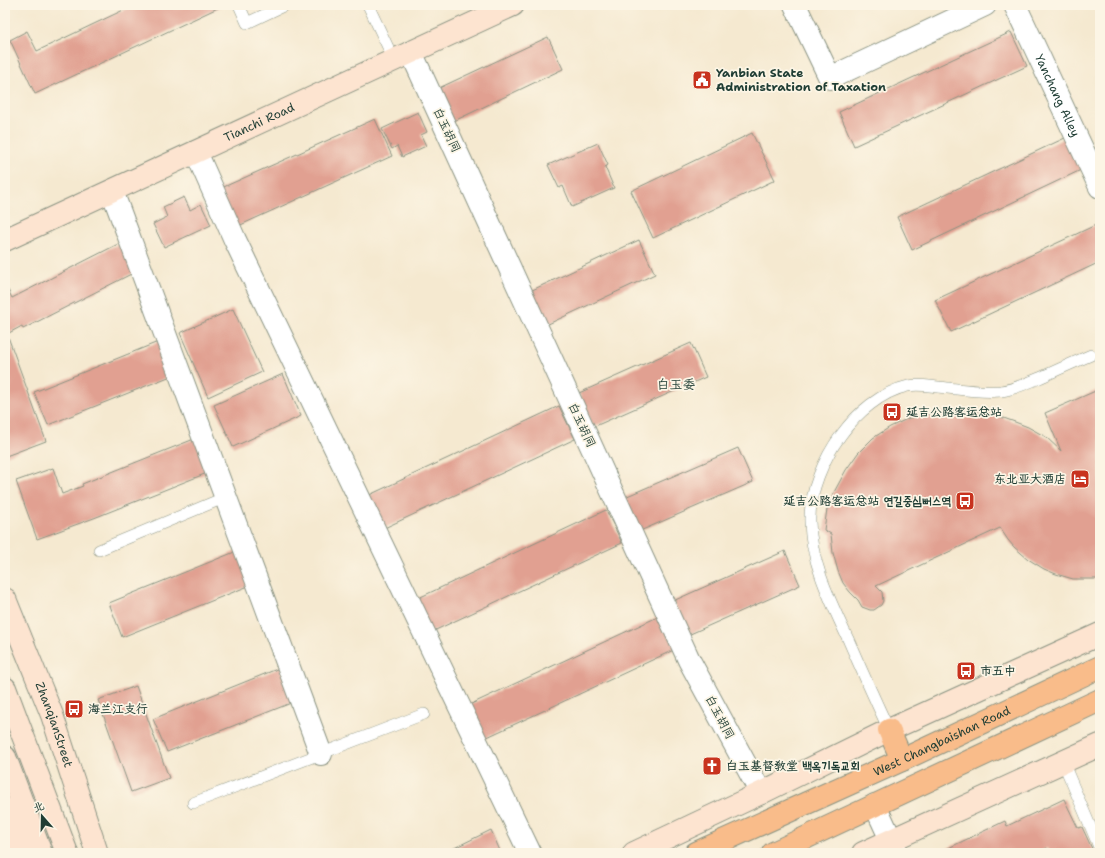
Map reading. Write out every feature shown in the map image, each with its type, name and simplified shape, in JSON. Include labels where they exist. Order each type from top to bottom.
[{"type":"main road","name":"West Changbaishan Road","points":[[696,853],[902,760],[1100,667]]},
{"type":"main road","points":[[773,853],[1100,700]]},
{"type":"main road","points":[[889,730],[902,760]]},
{"type":"street","name":"Tianchi Road","points":[[5,240],[514,5]]},
{"type":"street","points":[[795,5],[830,78],[985,5]]},
{"type":"street","name":"Yanchang Alley","points":[[1015,5],[1100,187]]},
{"type":"street","name":"白玉胡同","points":[[403,56],[689,660],[761,793]]},
{"type":"street","points":[[196,152],[239,247],[530,853]]},
{"type":"street","points":[[112,191],[321,754]]},
{"type":"street","name":"ZhanqianStreet","points":[[5,599],[52,715],[97,853]]},
{"type":"street","points":[[634,853],[889,730],[1100,634]]},
{"type":"street","points":[[5,688],[67,853]]},
{"type":"street","points":[[863,853],[894,846],[1100,745]]},
{"type":"street","points":[[5,757],[41,853]]},
{"type":"street","points":[[875,805],[894,846]]},
{"type":"street","points":[[5,809],[21,853]]},
{"type":"lane","points":[[239,5],[247,23],[285,5]]},
{"type":"lane","points":[[368,5],[403,56]]},
{"type":"lane","points":[[889,730],[836,613],[820,572],[813,545],[810,521],[813,498],[821,470],[833,446],[848,425],[866,408],[888,394],[908,386],[925,385],[1001,391],[1019,387],[1091,355]]},
{"type":"lane","points":[[99,550],[226,497]]},
{"type":"lane","points":[[193,803],[424,714]]},
{"type":"lane","points":[[1063,762],[1100,849]]},
{"type":"building","points":[[134,5],[224,5],[35,94],[10,40],[27,31],[37,51]]},
{"type":"building","points":[[1011,32],[1027,66],[854,146],[839,112]]},
{"type":"building","points":[[548,37],[563,69],[452,122],[437,89]]},
{"type":"building","points":[[418,112],[427,132],[421,135],[426,146],[402,157],[397,146],[392,149],[382,129]]},
{"type":"building","points":[[375,119],[392,156],[234,228],[217,190]]},
{"type":"building","points":[[752,133],[775,180],[653,238],[631,191]]},
{"type":"building","points":[[1067,137],[1083,169],[912,250],[897,217]]},
{"type":"building","points":[[598,143],[608,165],[605,167],[614,188],[572,207],[563,186],[559,188],[548,165]]},
{"type":"building","points":[[184,197],[190,210],[201,204],[211,225],[164,247],[153,224],[167,217],[163,207]]},
{"type":"building","points":[[1100,223],[1100,262],[951,332],[935,300]]},
{"type":"building","points":[[639,240],[655,274],[544,326],[528,292]]},
{"type":"building","points":[[120,243],[135,272],[23,329],[22,326],[7,334],[46,441],[6,456],[5,291],[8,290],[12,298]]},
{"type":"building","points":[[233,309],[262,372],[208,397],[180,333]]},
{"type":"building","points":[[163,340],[176,374],[48,425],[34,392]]},
{"type":"building","points":[[691,343],[706,377],[593,427],[579,393]]},
{"type":"building","points":[[283,374],[301,416],[233,447],[214,405]]},
{"type":"building","name":"延吉公路客运总站 연길중심뻐스역","points":[[1100,389],[1100,579],[1073,579],[1044,569],[1028,559],[1014,547],[1000,528],[876,586],[882,592],[883,601],[881,605],[874,610],[862,607],[858,600],[843,583],[833,553],[831,534],[824,530],[827,509],[833,494],[846,470],[858,453],[873,438],[890,427],[909,418],[935,413],[958,411],[979,412],[998,416],[1028,427],[1046,437],[1061,451],[1045,413]]},
{"type":"building","points":[[559,406],[575,439],[378,531],[363,498]]},
{"type":"building","points":[[199,437],[212,471],[37,539],[16,481],[53,468],[62,494],[83,486],[82,484]]},
{"type":"building","points":[[738,448],[753,482],[640,531],[625,497]]},
{"type":"building","points":[[606,510],[622,543],[425,635],[410,602]]},
{"type":"building","points":[[237,551],[251,585],[122,637],[109,603]]},
{"type":"building","points":[[785,551],[800,585],[688,635],[673,601]]},
{"type":"building","points":[[664,614],[680,647],[483,739],[467,706]]},
{"type":"building","points":[[282,667],[296,701],[167,752],[153,719]]},
{"type":"building","points":[[136,686],[169,778],[131,792],[98,700]]},
{"type":"building","points":[[1064,799],[1078,828],[1082,827],[1094,853],[1049,853],[1047,848],[1038,853],[1032,853],[1031,851],[1026,853],[938,853],[1005,821],[1007,826]]},
{"type":"building","points":[[491,830],[501,853],[444,853]]},
{"type":"place","name":"Yanbian State Administration of Taxation","points":[[702,80]]},
{"type":"place","name":"延吉公路客运总站","points":[[892,412]]},
{"type":"place","name":"东北亚大酒店","points":[[1080,479]]},
{"type":"place","name":"延吉公路客运总站 연길중심뻐스역","points":[[965,501]]},
{"type":"place","name":"市五中","points":[[966,671]]},
{"type":"place","name":"海兰江支行","points":[[74,709]]},
{"type":"place","name":"白玉基督教堂 백옥기독교회","points":[[712,766]]},
{"type":"district","name":"白玉委","points":[[676,384]]}]
